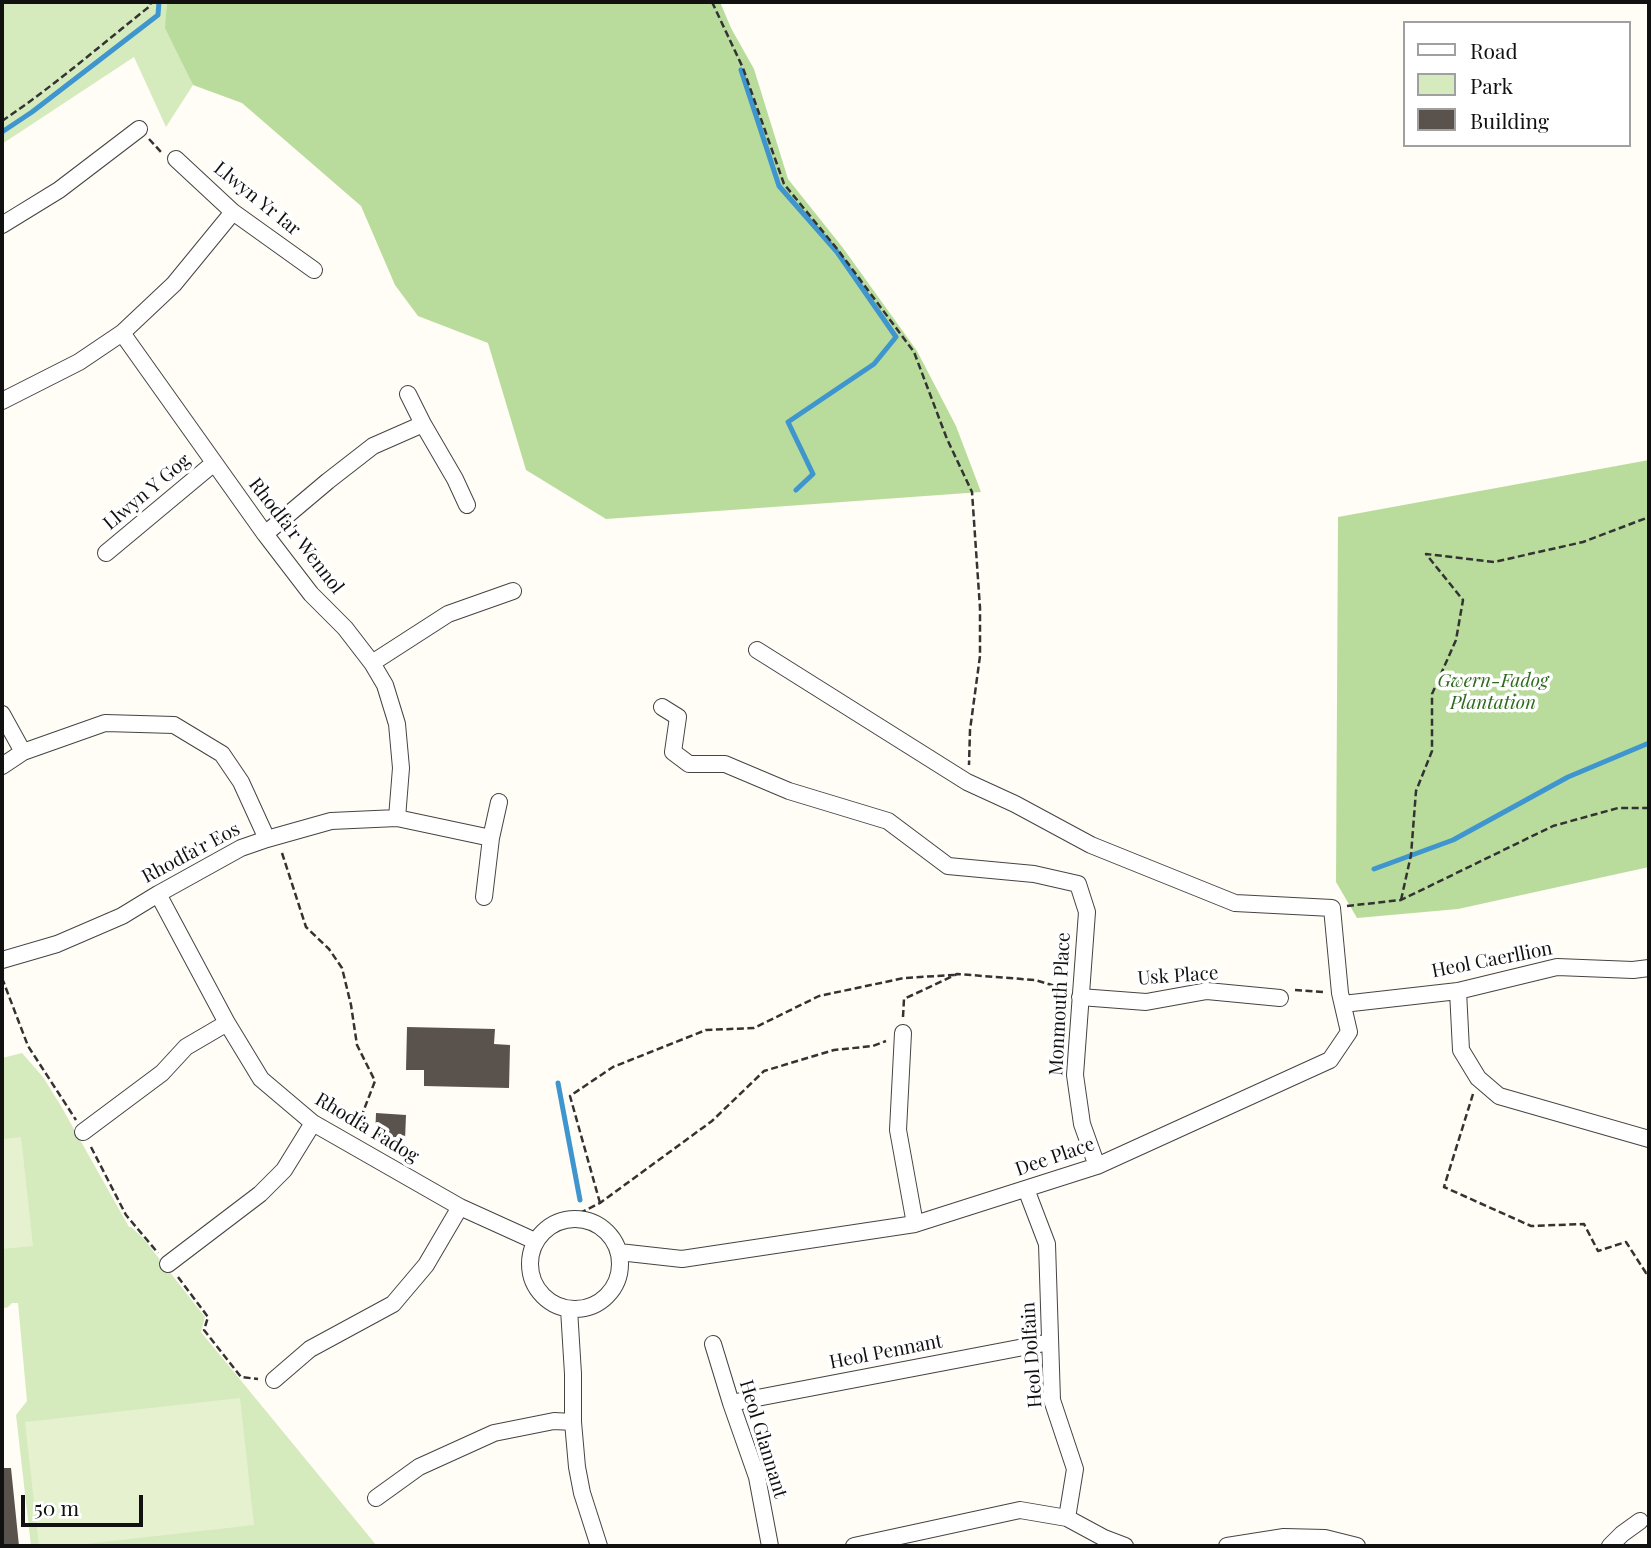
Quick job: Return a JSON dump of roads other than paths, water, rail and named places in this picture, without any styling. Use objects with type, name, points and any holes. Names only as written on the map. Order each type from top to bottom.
[{"type":"street","points":[[2,225],[59,190],[139,129]]},
{"type":"street","name":"Llwyn Yr Iar","points":[[176,159],[233,212],[314,270]]},
{"type":"street","points":[[2,401],[79,362],[122,333],[174,284],[233,212]]},
{"type":"street","name":"Rhodfa'r Wennol","points":[[122,333],[265,534],[310,594],[345,628],[385,685],[397,724],[401,768],[397,818]]},
{"type":"street","points":[[408,394],[467,505]]},
{"type":"street","points":[[265,534],[373,446],[423,424]]},
{"type":"street","name":"Llwyn Y Gog","points":[[106,553],[214,463]]},
{"type":"street","points":[[372,663],[448,614],[513,591]]},
{"type":"street","name":"Dee Place","points":[[619,1252],[682,1259],[915,1224],[1097,1166],[1330,1060],[1349,1032],[1342,999],[1332,908],[1235,903],[1091,845],[1015,804],[967,782],[757,650]]},
{"type":"street","name":"Monmouth Place","points":[[662,707],[678,717],[673,752],[689,764],[724,764],[789,791],[888,821],[948,866],[1034,874],[1078,884],[1087,912],[1075,1075],[1083,1124],[1097,1166]]},
{"type":"street","points":[[2,714],[23,751]]},
{"type":"street","points":[[2,766],[23,751],[104,723],[174,725],[222,754],[272,837]]},
{"type":"street","points":[[484,897],[491,838],[499,802]]},
{"type":"street","name":"Rhodfa'r Eos","points":[[2,960],[57,944],[122,916],[241,848],[331,821],[397,818],[491,838]]},
{"type":"street","name":"Rhodfa Fadog","points":[[158,894],[227,1023],[261,1079],[313,1124],[460,1207],[535,1241]]},
{"type":"street","name":"Heol Caerllion","points":[[1342,999],[1458,991],[1557,967],[1633,970],[1649,968]]},
{"type":"street","name":"Usk Place","points":[[1080,997],[1146,1002],[1207,991],[1280,998]]},
{"type":"street","points":[[1458,991],[1461,1050],[1478,1078],[1499,1096],[1649,1139]]},
{"type":"street","points":[[83,1132],[162,1073],[186,1047],[227,1023]]},
{"type":"street","points":[[903,1033],[898,1130],[915,1224]]},
{"type":"street","points":[[167,1264],[260,1194],[284,1170],[313,1124]]},
{"type":"street","name":"Heol Dolfain","points":[[1026,1189],[1047,1244],[1052,1400],[1075,1469],[1067,1518]]},
{"type":"street","points":[[274,1380],[310,1349],[393,1304],[426,1265],[460,1207]]},
{"type":"street","points":[[570,1218],[586,1220],[605,1230],[619,1252],[620,1268],[613,1288],[603,1300],[589,1307],[569,1309],[554,1304],[541,1295],[532,1279],[529,1264],[535,1241],[545,1229],[570,1218]]},
{"type":"street","points":[[569,1309],[576,1467],[600,1546]]},
{"type":"street","name":"Heol Pennant","points":[[731,1403],[1050,1342]]},
{"type":"street","name":"Heol Glannant","points":[[713,1344],[757,1476],[770,1546]]},
{"type":"street","points":[[376,1498],[419,1467],[494,1433],[554,1421],[573,1422]]},
{"type":"street","points":[[854,1546],[1020,1510],[1067,1518],[1125,1546]]},
{"type":"street","points":[[1610,1546],[1640,1521]]},
{"type":"street","points":[[1227,1546],[1284,1537],[1325,1538],[1357,1546]]},
{"type":"waterway","points":[[2,132],[158,15],[159,2]]},
{"type":"waterway","points":[[741,70],[779,186],[837,252],[896,337],[874,364],[788,422],[813,474],[796,490]]},
{"type":"waterway","points":[[1374,869],[1453,840],[1568,777],[1649,743]]},
{"type":"waterway","points":[[558,1083],[580,1200]]},
{"type":"park label","name":"Gwern-Fadog Plantation","points":[[1493,692]]}]
